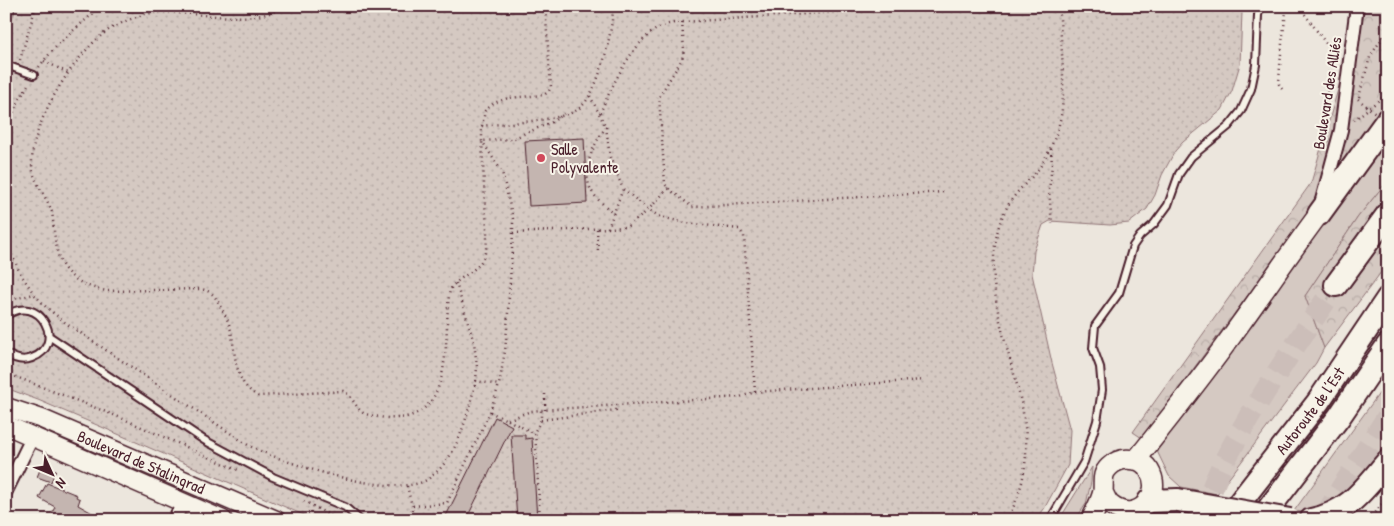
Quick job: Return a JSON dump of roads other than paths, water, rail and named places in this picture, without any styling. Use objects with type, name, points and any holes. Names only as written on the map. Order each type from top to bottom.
[{"type":"highway","points":[[1319,214],[1388,120]]},
{"type":"highway","points":[[1336,284],[1388,214]]},
{"type":"highway","name":"Autoroute de l’Est","points":[[1226,520],[1318,402],[1388,298]]},
{"type":"highway","name":"Autoroute de l’Est","points":[[1260,520],[1339,417],[1388,345]]},
{"type":"highway","points":[[1311,520],[1338,512],[1353,501],[1388,460]]},
{"type":"highway","points":[[1149,501],[1178,500],[1290,520]]},
{"type":"main road","points":[[1136,460],[1241,324],[1288,254],[1319,214]]},
{"type":"main road","name":"Boulevard de Stalingrad","points":[[6,407],[42,419],[276,520]]},
{"type":"main road","name":"Boulevard de Stalingrad","points":[[6,425],[223,520]]},
{"type":"main road","points":[[1091,520],[1102,492],[1102,478],[1110,466],[1122,459],[1136,460],[1147,466],[1153,477],[1154,490],[1149,501],[1137,510],[1118,515],[1102,492]]},
{"type":"street","name":"Boulevard des Alliés","points":[[1319,214],[1341,130],[1357,6]]},
{"type":"street","points":[[6,491],[33,436]]},
{"type":"street","points":[[174,520],[183,503]]},
{"type":"lane","points":[[6,22],[11,6]]},
{"type":"lane","points":[[1050,520],[1084,462],[1097,421],[1102,378],[1093,348],[1095,326],[1119,293],[1133,246],[1140,236],[1154,224],[1168,204],[1179,174],[1191,157],[1229,126],[1241,111],[1250,89],[1256,65],[1258,15],[1261,6]]},
{"type":"lane","points":[[6,65],[34,75]]},
{"type":"lane","points":[[6,353],[20,360],[28,360],[42,351],[47,344],[49,336],[44,320],[31,310],[23,309],[7,315]]},
{"type":"lane","points":[[49,336],[204,440],[274,477],[345,507],[360,520]]},
{"type":"tunnel","points":[[1201,520],[1226,457],[1255,407],[1336,285]]},
{"type":"tunnel","points":[[1323,520],[1388,416]]},
{"type":"place","name":"Salle Polyvalente","points":[[541,158]]}]
